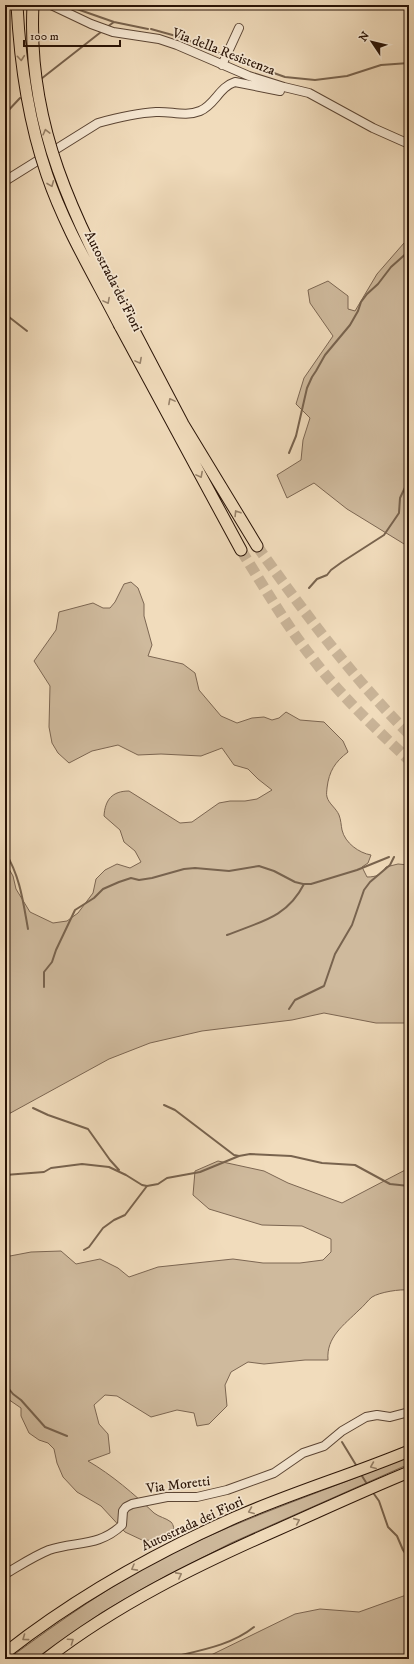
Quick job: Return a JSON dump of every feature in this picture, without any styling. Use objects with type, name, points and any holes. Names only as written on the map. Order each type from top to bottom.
[{"type":"highway","name":"Autostrada dei Fiori","points":[[17,5],[22,76],[28,106],[37,144],[62,212],[187,431],[257,546]]},
{"type":"highway","name":"Autostrada dei Fiori","points":[[32,5],[33,40],[39,99],[54,162],[65,191],[125,324],[241,550]]},
{"type":"highway","name":"Autostrada dei Fiori","points":[[5,1653],[44,1624],[90,1594],[166,1550],[235,1518],[409,1451]]},
{"type":"highway","points":[[46,1659],[97,1623],[138,1598],[193,1568],[409,1472]]},
{"type":"street","name":"Via della Resistenza","points":[[51,5],[91,24],[113,32],[159,39],[224,62],[249,76],[284,87],[300,90],[322,99],[373,128],[408,142]]},
{"type":"street","points":[[224,62],[239,28]]},
{"type":"street","points":[[5,181],[98,123],[157,112],[188,114],[200,111],[214,100],[228,84],[235,82],[302,96],[316,102],[320,102],[322,99]]},
{"type":"street","name":"Via Moretti","points":[[5,1574],[48,1551],[89,1543],[101,1539],[122,1525],[123,1511],[126,1507],[132,1504],[167,1496],[197,1497],[227,1490],[274,1473],[303,1453],[324,1446],[342,1431],[366,1417],[377,1415],[390,1417],[409,1412]]},
{"type":"shaded area","points":[[404,243],[409,245],[409,547],[347,509],[314,483],[287,498],[277,475],[301,460],[303,440],[310,418],[296,404],[304,378],[333,336],[310,303],[308,290],[328,281],[348,296],[348,309],[355,311],[377,274]]},
{"type":"shaded area","points":[[131,582],[138,588],[144,604],[144,616],[152,645],[148,656],[183,664],[195,673],[199,690],[221,716],[237,723],[252,718],[264,717],[272,720],[279,718],[286,712],[300,720],[324,722],[343,741],[348,752],[333,767],[329,777],[327,796],[339,815],[342,830],[346,839],[357,850],[371,855],[368,863],[362,867],[367,877],[378,875],[386,867],[398,864],[409,865],[409,1023],[376,1023],[324,1013],[292,1020],[202,1031],[150,1043],[109,1059],[5,1116],[5,862],[13,876],[16,889],[30,912],[53,923],[67,921],[78,913],[93,893],[96,879],[105,870],[117,864],[130,868],[141,862],[135,851],[124,842],[120,830],[104,816],[106,805],[110,798],[114,795],[123,791],[129,791],[180,823],[192,822],[219,803],[257,799],[272,790],[248,769],[234,765],[222,748],[201,756],[161,754],[138,755],[118,745],[92,751],[69,763],[58,753],[52,743],[49,727],[50,686],[34,661],[56,630],[59,612],[93,603],[103,608],[110,608],[115,602],[124,584]]},
{"type":"shaded area","points":[[218,1161],[264,1171],[288,1183],[342,1203],[409,1168],[409,1290],[385,1292],[370,1298],[363,1307],[337,1332],[330,1345],[328,1360],[305,1360],[264,1364],[248,1362],[231,1372],[225,1385],[227,1406],[209,1424],[197,1426],[194,1413],[177,1410],[151,1417],[117,1396],[105,1395],[94,1405],[99,1424],[108,1434],[110,1453],[88,1461],[97,1466],[131,1492],[158,1516],[172,1523],[174,1534],[161,1541],[142,1540],[125,1532],[101,1506],[77,1492],[63,1477],[57,1463],[54,1449],[48,1443],[39,1440],[29,1433],[21,1416],[21,1408],[5,1397],[5,1253],[10,1256],[31,1252],[61,1251],[76,1264],[100,1259],[118,1268],[129,1277],[158,1267],[233,1259],[263,1263],[300,1263],[323,1260],[331,1252],[331,1239],[302,1226],[262,1225],[209,1209],[193,1195],[195,1171]]},
{"type":"shaded area","points":[[409,1456],[409,1464],[231,1543],[149,1585],[101,1613],[37,1659],[8,1659],[67,1617],[149,1565],[230,1527]]},
{"type":"shaded area","points":[[409,1594],[409,1659],[195,1659],[209,1656],[295,1614],[320,1609],[359,1612]]},
{"type":"waterway","points":[[69,5],[114,22],[148,29]]},
{"type":"waterway","points":[[107,27],[114,22]]},
{"type":"waterway","points":[[151,29],[176,36],[223,55]]},
{"type":"waterway","points":[[41,79],[101,32]]},
{"type":"waterway","points":[[229,54],[264,66],[271,72],[285,77],[315,80],[347,76],[381,65],[409,63]]},
{"type":"waterway","points":[[5,114],[20,98]]},
{"type":"waterway","points":[[289,453],[296,436],[307,388],[325,355],[350,325],[361,302],[367,294],[378,284],[391,267],[409,251]]},
{"type":"waterway","points":[[5,297],[9,317],[27,331]]},
{"type":"waterway","points":[[309,588],[317,579],[327,575],[342,562],[384,535],[399,513],[400,498],[409,479]]},
{"type":"waterway","points":[[5,852],[18,880],[28,929]]},
{"type":"waterway","points":[[44,987],[44,972],[52,962],[75,910],[94,898],[103,889],[119,882],[131,878],[139,880],[152,878],[184,869],[195,868],[229,871],[259,866],[274,871],[295,882],[311,884],[357,870],[389,857]]},
{"type":"waterway","points":[[289,1009],[295,1000],[324,986],[335,954],[352,925],[364,890],[370,882],[390,865],[394,857]]},
{"type":"waterway","points":[[227,935],[261,922],[281,912],[297,895],[304,884]]},
{"type":"waterway","points":[[164,1105],[175,1110],[234,1155],[239,1156]]},
{"type":"waterway","points":[[33,1108],[88,1129],[119,1170]]},
{"type":"waterway","points":[[5,1175],[44,1172],[51,1168],[82,1164],[109,1167],[142,1185],[147,1186],[158,1184],[167,1178],[200,1172],[239,1156],[250,1154],[291,1156],[322,1163],[355,1165],[390,1184],[409,1186]]},
{"type":"waterway","points":[[84,1250],[89,1247],[103,1228],[114,1220],[125,1215],[147,1186]]},
{"type":"waterway","points":[[5,1384],[45,1427],[67,1436]]},
{"type":"waterway","points":[[342,1442],[356,1465]]},
{"type":"waterway","points":[[362,1476],[367,1484]]},
{"type":"waterway","points":[[374,1494],[379,1501],[388,1527],[397,1536],[403,1550],[409,1557]]},
{"type":"waterway","points":[[165,1659],[223,1644],[244,1634],[254,1627]]},
{"type":"waterway","points":[[14,1653],[19,1659]]},
{"type":"tunnel","points":[[257,546],[348,667],[409,734]]},
{"type":"tunnel","points":[[241,550],[284,619],[324,673],[359,711],[409,760]]}]
